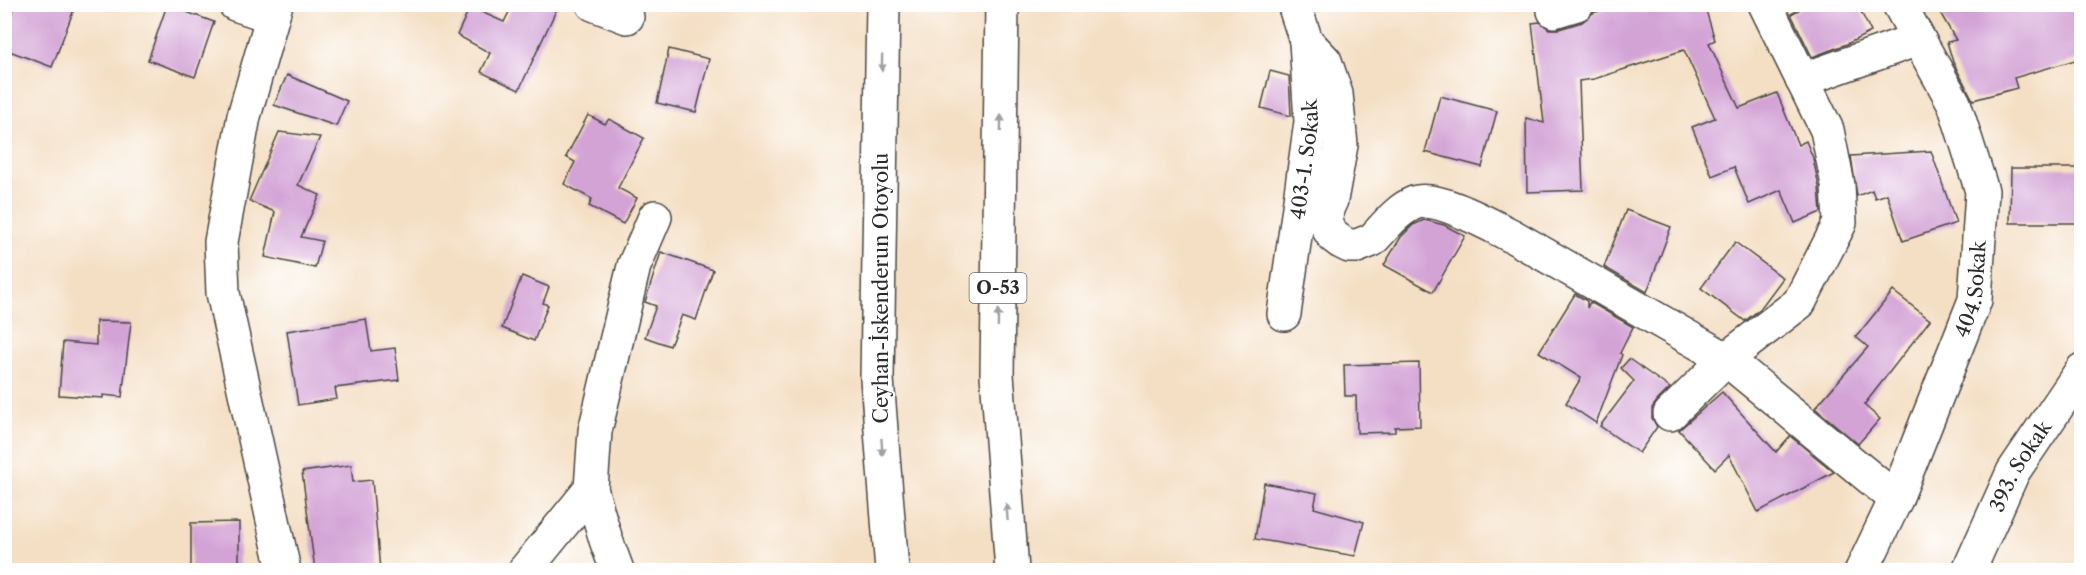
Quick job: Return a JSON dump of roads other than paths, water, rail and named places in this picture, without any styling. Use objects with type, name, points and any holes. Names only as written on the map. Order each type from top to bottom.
[{"type":"main road","points":[[235,4],[274,10],[244,116],[221,242],[223,294],[284,570]]},
{"type":"main road","points":[[593,4],[627,17]]},
{"type":"main road","name":"Ceyhan-İskenderun Otoyolu","points":[[883,4],[877,379],[892,570]]},
{"type":"main road","name":"O-53","points":[[1002,4],[997,375],[1012,570]]},
{"type":"main road","name":"403-1. Sokak","points":[[1284,314],[1311,122],[1306,40],[1294,4]]},
{"type":"main road","points":[[1670,414],[1726,359],[1800,303],[1840,223],[1838,185],[1827,130],[1765,4]]},
{"type":"main road","name":"404.Sokak","points":[[1862,570],[1896,499],[1975,300],[1982,191],[1954,103],[1899,4]]},
{"type":"main road","points":[[1802,80],[1918,39]]},
{"type":"main road","points":[[1306,40],[1325,61],[1336,94],[1341,145],[1326,219],[1333,236],[1341,242],[1358,246],[1365,244],[1405,208],[1416,202],[1434,201],[1514,237],[1726,359],[1896,499]]},
{"type":"main road","points":[[617,570],[591,489],[598,420],[634,266],[655,217]]},
{"type":"main road","name":"393. Sokak","points":[[1970,570],[2013,472],[2082,370]]},
{"type":"main road","points":[[525,570],[591,489]]}]
